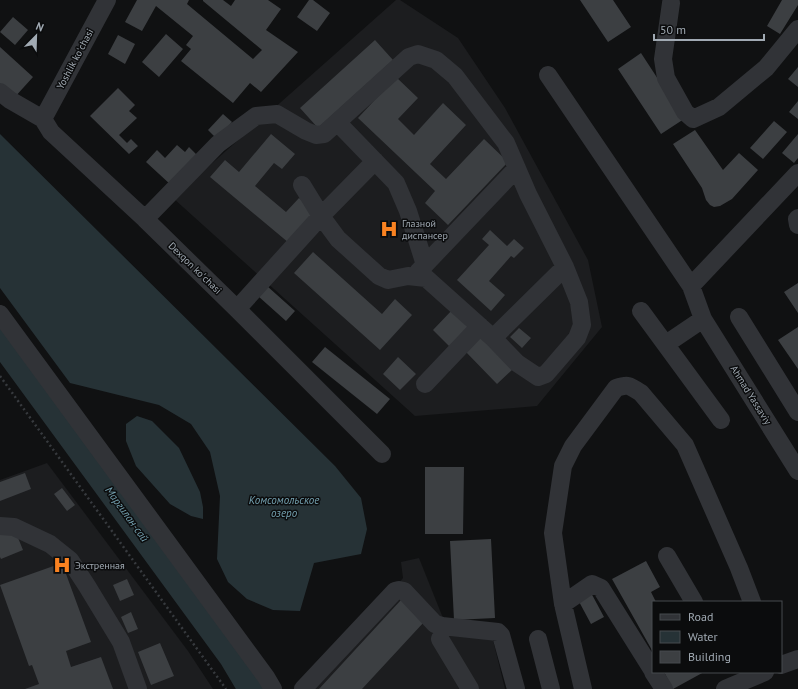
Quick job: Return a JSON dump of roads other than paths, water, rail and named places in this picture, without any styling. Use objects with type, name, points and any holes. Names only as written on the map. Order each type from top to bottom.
[{"type":"street","name":"Yoshlik koʻchasi","points":[[43,119],[107,0]]},
{"type":"street","points":[[671,3],[663,59],[666,78],[685,112],[693,119],[719,107],[766,68],[798,29]]},
{"type":"street","points":[[145,219],[218,144],[256,116],[277,114],[306,131],[316,135],[324,134],[337,122],[409,57],[418,54],[436,60],[455,76],[506,143],[528,194],[565,267],[579,302],[582,325],[577,338],[546,374],[538,376],[517,363],[486,332],[419,271],[408,211],[396,183],[337,122]]},
{"type":"street","name":"Ahmad Yassaviy","points":[[548,75],[691,286],[703,319],[798,471]]},
{"type":"street","name":"Dexqon koʻchasi","points":[[0,92],[10,100],[43,119],[51,132],[145,219],[382,454]]},
{"type":"street","points":[[236,309],[321,216],[375,161]]},
{"type":"street","points":[[302,185],[321,216],[338,239],[379,276],[388,280],[408,276],[419,271],[517,168]]},
{"type":"street","points":[[691,286],[798,173]]},
{"type":"street","points":[[425,384],[565,267]]},
{"type":"street","points":[[641,311],[721,420]]},
{"type":"street","points":[[0,314],[266,677],[273,689]]},
{"type":"street","points":[[739,317],[798,412]]},
{"type":"street","points":[[666,344],[703,319]]},
{"type":"street","points":[[583,689],[563,604],[553,533],[563,466],[573,446],[616,388],[625,386],[632,387],[640,393],[685,445],[739,568],[752,601]]},
{"type":"street","points":[[0,526],[14,526],[50,544],[70,560],[121,642],[138,689]]},
{"type":"street","points":[[667,556],[693,601]]},
{"type":"street","points":[[563,604],[592,584],[601,588],[652,670]]},
{"type":"street","points":[[303,689],[390,597],[399,590],[404,591],[435,624],[498,632],[501,634],[516,689]]},
{"type":"street","points":[[440,639],[470,689]]},
{"type":"street","points":[[538,639],[551,689]]},
{"type":"street","points":[[782,665],[798,659]]},
{"type":"street","points":[[654,673],[664,689]]},
{"type":"street","points":[[725,689],[739,677],[760,673]]},
{"type":"water","name":"Комсомольское озеро","points":[[0,134],[335,466],[361,498],[367,529],[361,554],[314,563],[300,611],[273,610],[247,599],[228,582],[217,559],[220,496],[210,452],[191,424],[159,405],[70,383],[0,288]]},
{"type":"water","points":[[137,416],[152,421],[179,448],[200,492],[203,507],[203,519],[191,516],[170,504],[136,466],[126,441],[126,424]]},
{"type":"waterway","name":"Маргилан-сай","points":[[0,340],[232,657],[251,689]]},
{"type":"place","name":"Глазной диспансер","points":[[389,229]]},
{"type":"place","name":"Экстренная","points":[[62,565]]}]
